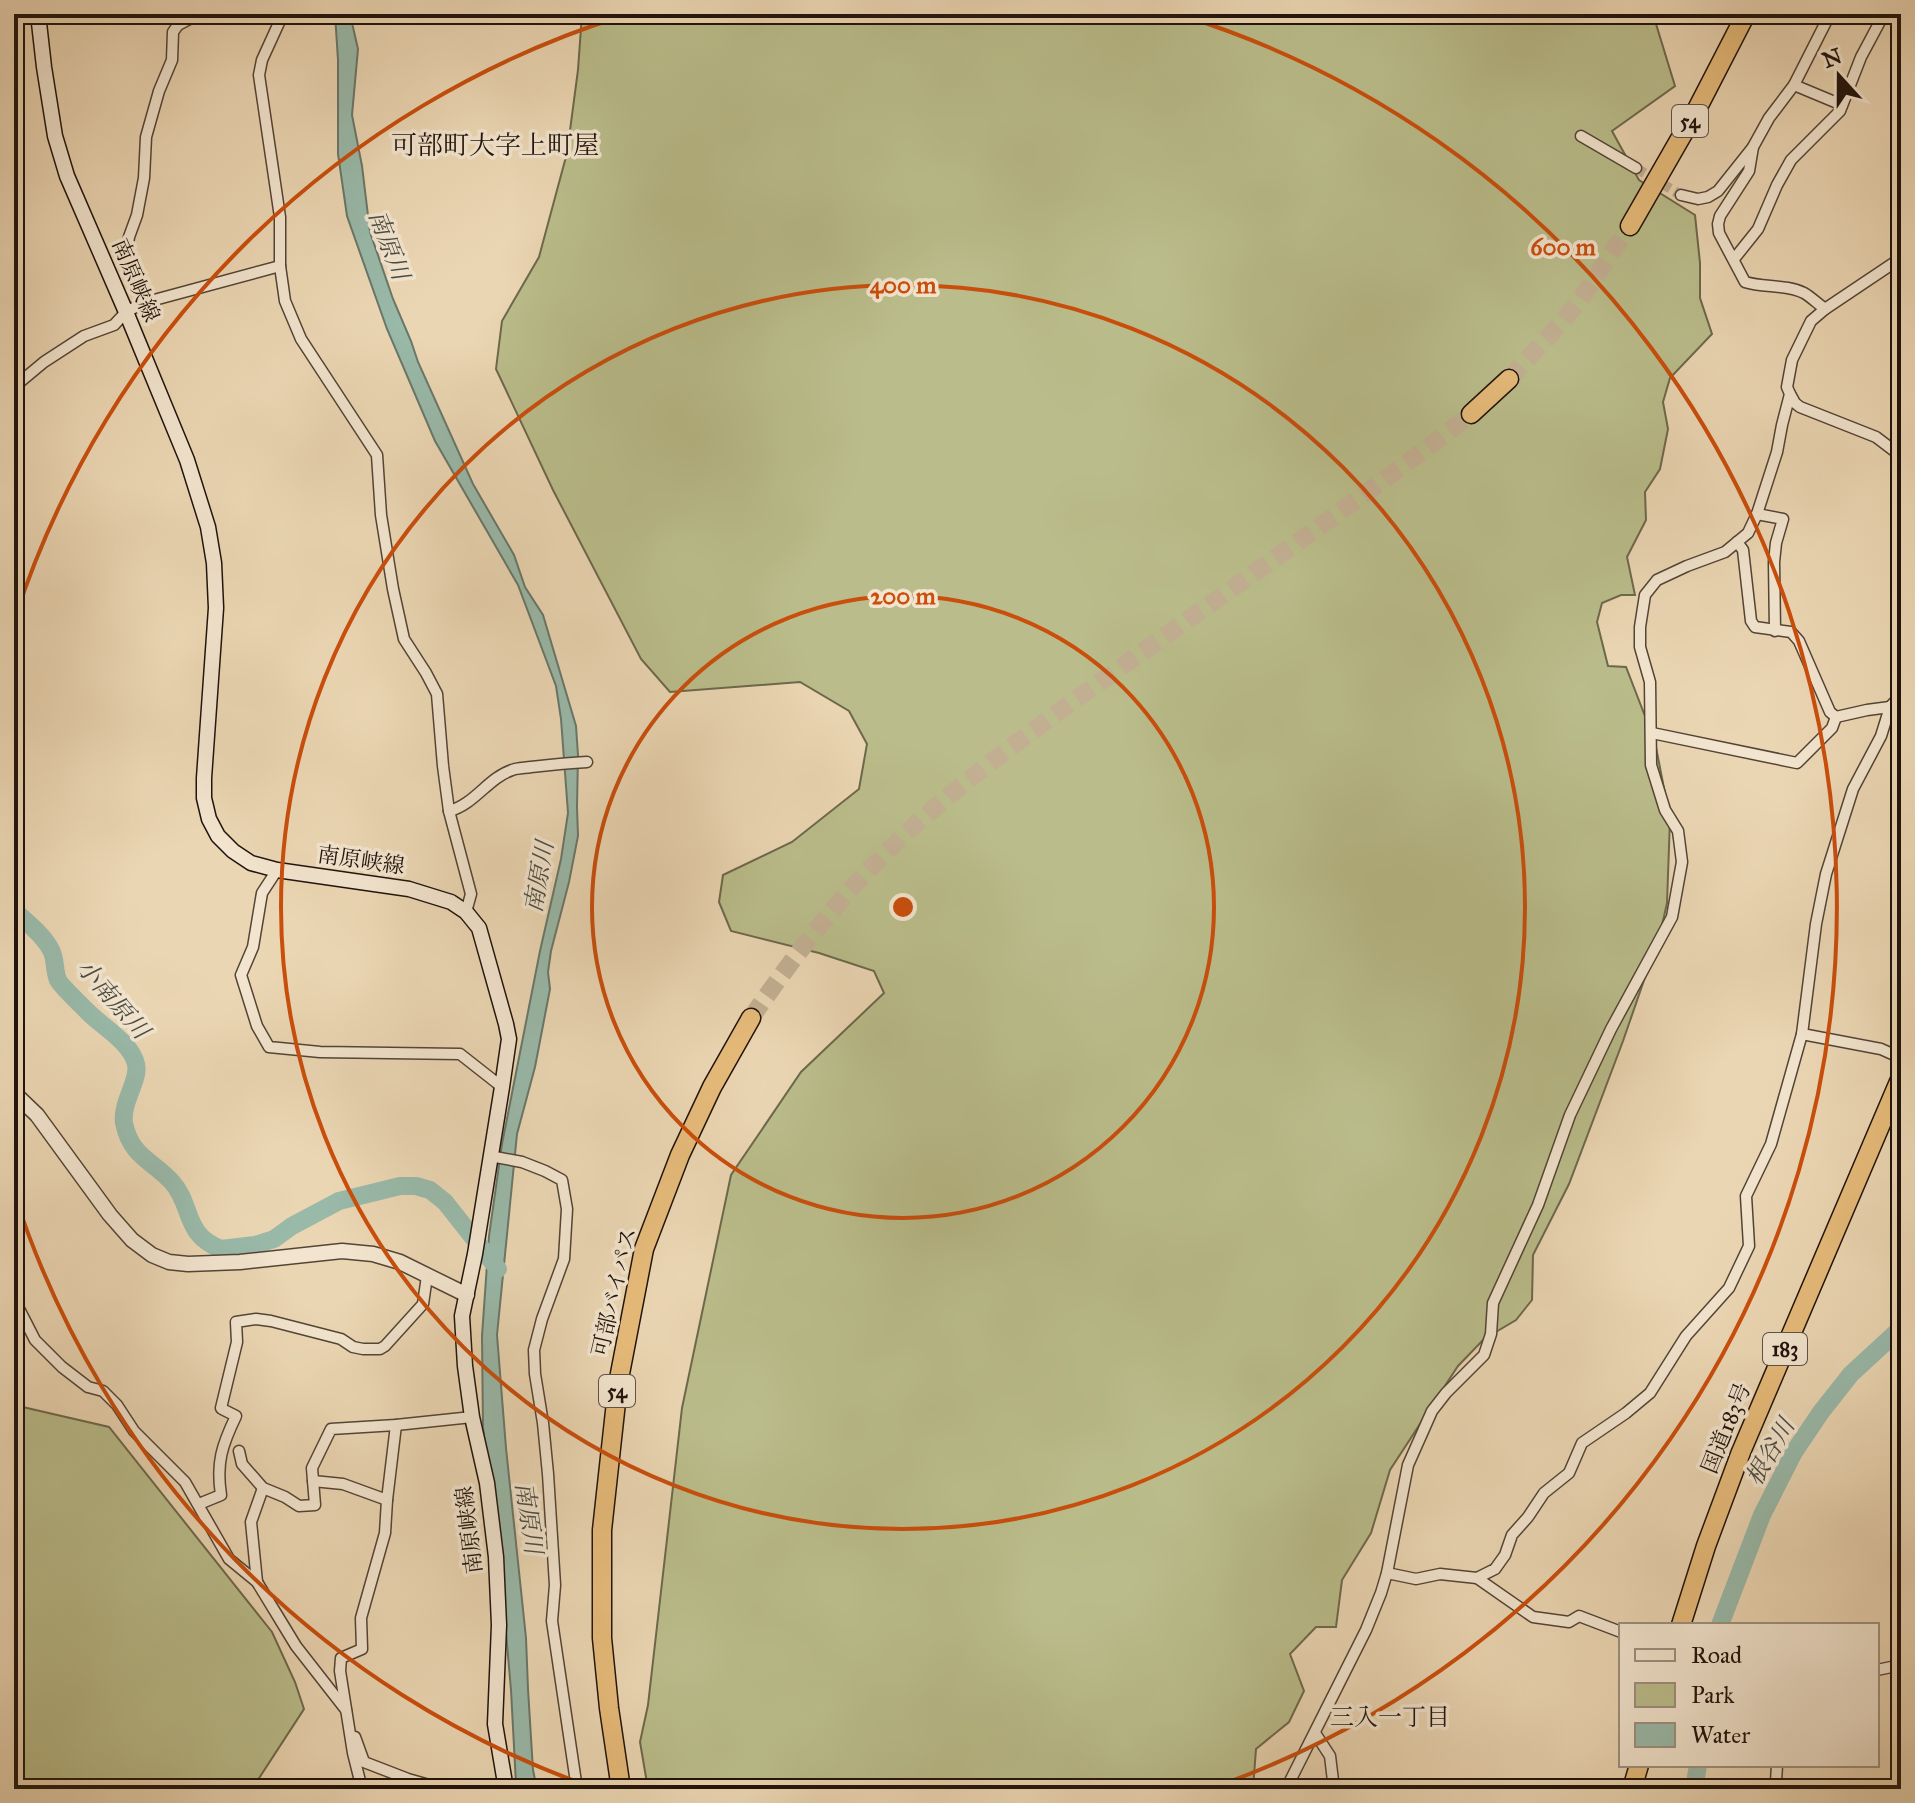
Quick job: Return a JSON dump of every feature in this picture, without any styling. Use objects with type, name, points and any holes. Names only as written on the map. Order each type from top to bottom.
[{"type":"highway","name":"54","points":[[1630,226],[1696,111],[1746,14]]},
{"type":"highway","points":[[1471,414],[1509,379]]},
{"type":"highway","name":"可部バイパス","points":[[621,1789],[602,1638],[602,1530],[618,1384],[644,1249],[680,1155],[712,1087],[751,1018]]},
{"type":"highway","name":"国道183号","points":[[1682,1623],[1741,1452],[1901,1077]]},
{"type":"highway","points":[[1632,1789],[1638,1767]]},
{"type":"main road","name":"南原峡線","points":[[38,14],[55,136],[67,176],[191,472],[208,527],[214,563],[216,608],[204,778],[204,798],[209,819],[218,836],[251,863],[277,870],[409,889],[451,902],[466,912],[479,928],[506,1024],[509,1039],[493,1157],[462,1316],[472,1417],[487,1483],[496,1557],[499,1625],[495,1724],[506,1789]]},
{"type":"main road","points":[[14,1093],[37,1115],[110,1215],[132,1240],[152,1255],[169,1262],[188,1264],[342,1251],[373,1254],[400,1262],[467,1295]]},
{"type":"street","points":[[143,303],[127,251],[144,178],[146,137],[172,60],[173,32],[195,14]]},
{"type":"street","points":[[283,14],[262,60],[259,75],[280,217],[280,266],[285,301],[301,339],[377,455],[381,515],[404,639],[437,694],[449,811],[471,894],[466,912]]},
{"type":"street","points":[[1681,195],[1698,199],[1718,191],[1753,147],[1769,118],[1794,85],[1830,14]]},
{"type":"street","points":[[1734,259],[1758,229],[1791,160],[1840,111],[1861,57],[1884,14]]},
{"type":"street","points":[[1794,85],[1842,105]]},
{"type":"street","points":[[1581,136],[1636,168]]},
{"type":"street","points":[[1753,147],[1749,171],[1720,216],[1719,233],[1745,282],[1803,292],[1825,309]]},
{"type":"street","points":[[1901,258],[1811,321],[1792,360],[1787,387],[1800,407],[1876,437],[1901,456]]},
{"type":"street","points":[[14,387],[44,362],[84,336],[114,325],[126,312],[143,303],[280,266]]},
{"type":"street","points":[[1286,1789],[1366,1630],[1387,1573],[1408,1465],[1432,1411],[1484,1355],[1491,1334],[1493,1303],[1538,1205],[1570,1115],[1611,1029],[1672,917],[1682,862],[1678,831],[1665,810],[1651,765],[1650,682],[1640,647],[1645,595],[1657,580],[1725,552],[1748,533],[1777,452],[1790,394]]},
{"type":"street","points":[[1757,514],[1783,519],[1774,562],[1775,631]]},
{"type":"street","points":[[1737,542],[1743,550],[1751,621],[1755,627],[1791,632],[1799,641],[1830,712],[1836,717]]},
{"type":"street","points":[[1477,1578],[1495,1569],[1505,1555],[1512,1535],[1544,1493],[1569,1473],[1582,1443],[1650,1393],[1686,1336],[1729,1288],[1749,1246],[1746,1196],[1771,1144],[1802,1034],[1816,924],[1826,874],[1853,789],[1881,736],[1890,707],[1901,695]]},
{"type":"street","points":[[1836,717],[1890,707]]},
{"type":"street","points":[[1652,733],[1797,763],[1832,728],[1836,717]]},
{"type":"street","points":[[449,811],[511,770],[587,762]]},
{"type":"street","points":[[277,870],[262,893],[253,947],[241,975],[257,1026],[269,1047],[320,1052],[460,1054],[502,1087]]},
{"type":"street","points":[[1802,1034],[1881,1049],[1901,1058]]},
{"type":"street","points":[[493,1157],[522,1162],[562,1180],[567,1209],[564,1259],[534,1350],[549,1487],[555,1585],[553,1631],[577,1789]]},
{"type":"street","points":[[199,1504],[221,1495],[217,1472],[225,1437],[236,1416],[222,1408],[237,1342],[236,1322],[256,1319],[271,1321],[341,1339],[353,1347],[380,1349],[423,1304],[427,1276]]},
{"type":"street","points":[[14,1299],[35,1340],[88,1387],[103,1391],[117,1405],[134,1431],[179,1475],[229,1559],[257,1582],[296,1646],[346,1710]]},
{"type":"street","points":[[239,1451],[242,1464],[263,1488],[299,1506],[315,1505],[312,1468],[331,1429],[472,1417]]},
{"type":"street","points":[[362,1789],[349,1730],[340,1671],[341,1658],[362,1649],[361,1618],[385,1533],[396,1425]]},
{"type":"street","points":[[313,1481],[343,1484],[387,1500]]},
{"type":"street","points":[[257,1582],[251,1522],[263,1488]]},
{"type":"street","points":[[1387,1573],[1416,1579],[1440,1574],[1477,1578],[1533,1617],[1569,1622],[1579,1616],[1619,1631]]},
{"type":"street","points":[[1879,1670],[1901,1665]]},
{"type":"street","points":[[349,1730],[354,1733],[364,1762],[443,1789]]},
{"type":"street","points":[[1315,1733],[1330,1756],[1334,1789]]},
{"type":"street","points":[[1773,1789],[1777,1767]]},
{"type":"green space","points":[[582,14],[1641,14],[1656,24],[1675,86],[1612,131],[1639,180],[1695,215],[1700,298],[1712,334],[1670,378],[1663,402],[1668,429],[1660,469],[1645,492],[1646,520],[1627,557],[1635,595],[1621,595],[1602,603],[1597,622],[1608,666],[1626,667],[1655,742],[1670,819],[1667,903],[1660,934],[1569,1184],[1533,1255],[1532,1300],[1516,1320],[1484,1339],[1458,1366],[1390,1470],[1371,1533],[1342,1580],[1336,1627],[1316,1627],[1290,1654],[1304,1691],[1289,1722],[1256,1749],[1253,1789],[648,1789],[640,1742],[648,1705],[682,1408],[731,1175],[801,1072],[884,993],[874,971],[819,953],[731,931],[719,902],[723,875],[792,842],[859,789],[867,744],[849,711],[800,682],[670,692],[641,659],[553,490],[496,369],[502,321],[539,257],[567,153]]},
{"type":"green space","points":[[14,1405],[109,1427],[272,1632],[304,1709],[252,1789],[14,1789]]},
{"type":"water","points":[[335,14],[350,14],[358,49],[352,115],[370,232],[418,362],[473,484],[514,555],[525,587],[543,615],[576,726],[578,836],[551,951],[548,972],[550,989],[535,1067],[517,1134],[497,1335],[537,1789],[518,1789],[516,1784],[498,1541],[483,1428],[482,1336],[489,1236],[502,1144],[568,813],[561,719],[556,686],[518,585],[435,441],[387,329],[347,216],[338,154]]},
{"type":"waterway","name":"小南原川","points":[[14,910],[48,944],[60,983],[133,1056],[137,1070],[125,1107],[127,1134],[137,1151],[179,1191],[194,1228],[209,1243],[221,1249],[255,1245],[274,1239],[339,1201],[400,1186],[416,1186],[430,1190],[445,1202],[498,1269]]},
{"type":"waterway","name":"根谷川","points":[[1721,1623],[1762,1515],[1794,1452],[1851,1374],[1901,1328]]},
{"type":"waterway","name":"根谷川","points":[[1694,1789],[1698,1767]]},
{"type":"tunnel","points":[[1636,168],[1681,195]]},
{"type":"tunnel","points":[[1509,379],[1580,300],[1630,226]]},
{"type":"tunnel","points":[[751,1018],[803,946],[860,879],[956,790],[1040,725],[1471,414]]},
{"type":"district","name":"可部町大字上町屋","points":[[495,145]]},
{"type":"district","name":"三入一丁目","points":[[1390,1717]]},
{"type":"water label","name":"南原川","points":[[389,245]]},
{"type":"water label","name":"南原川","points":[[539,877]]},
{"type":"water label","name":"南原川","points":[[529,1518]]}]
